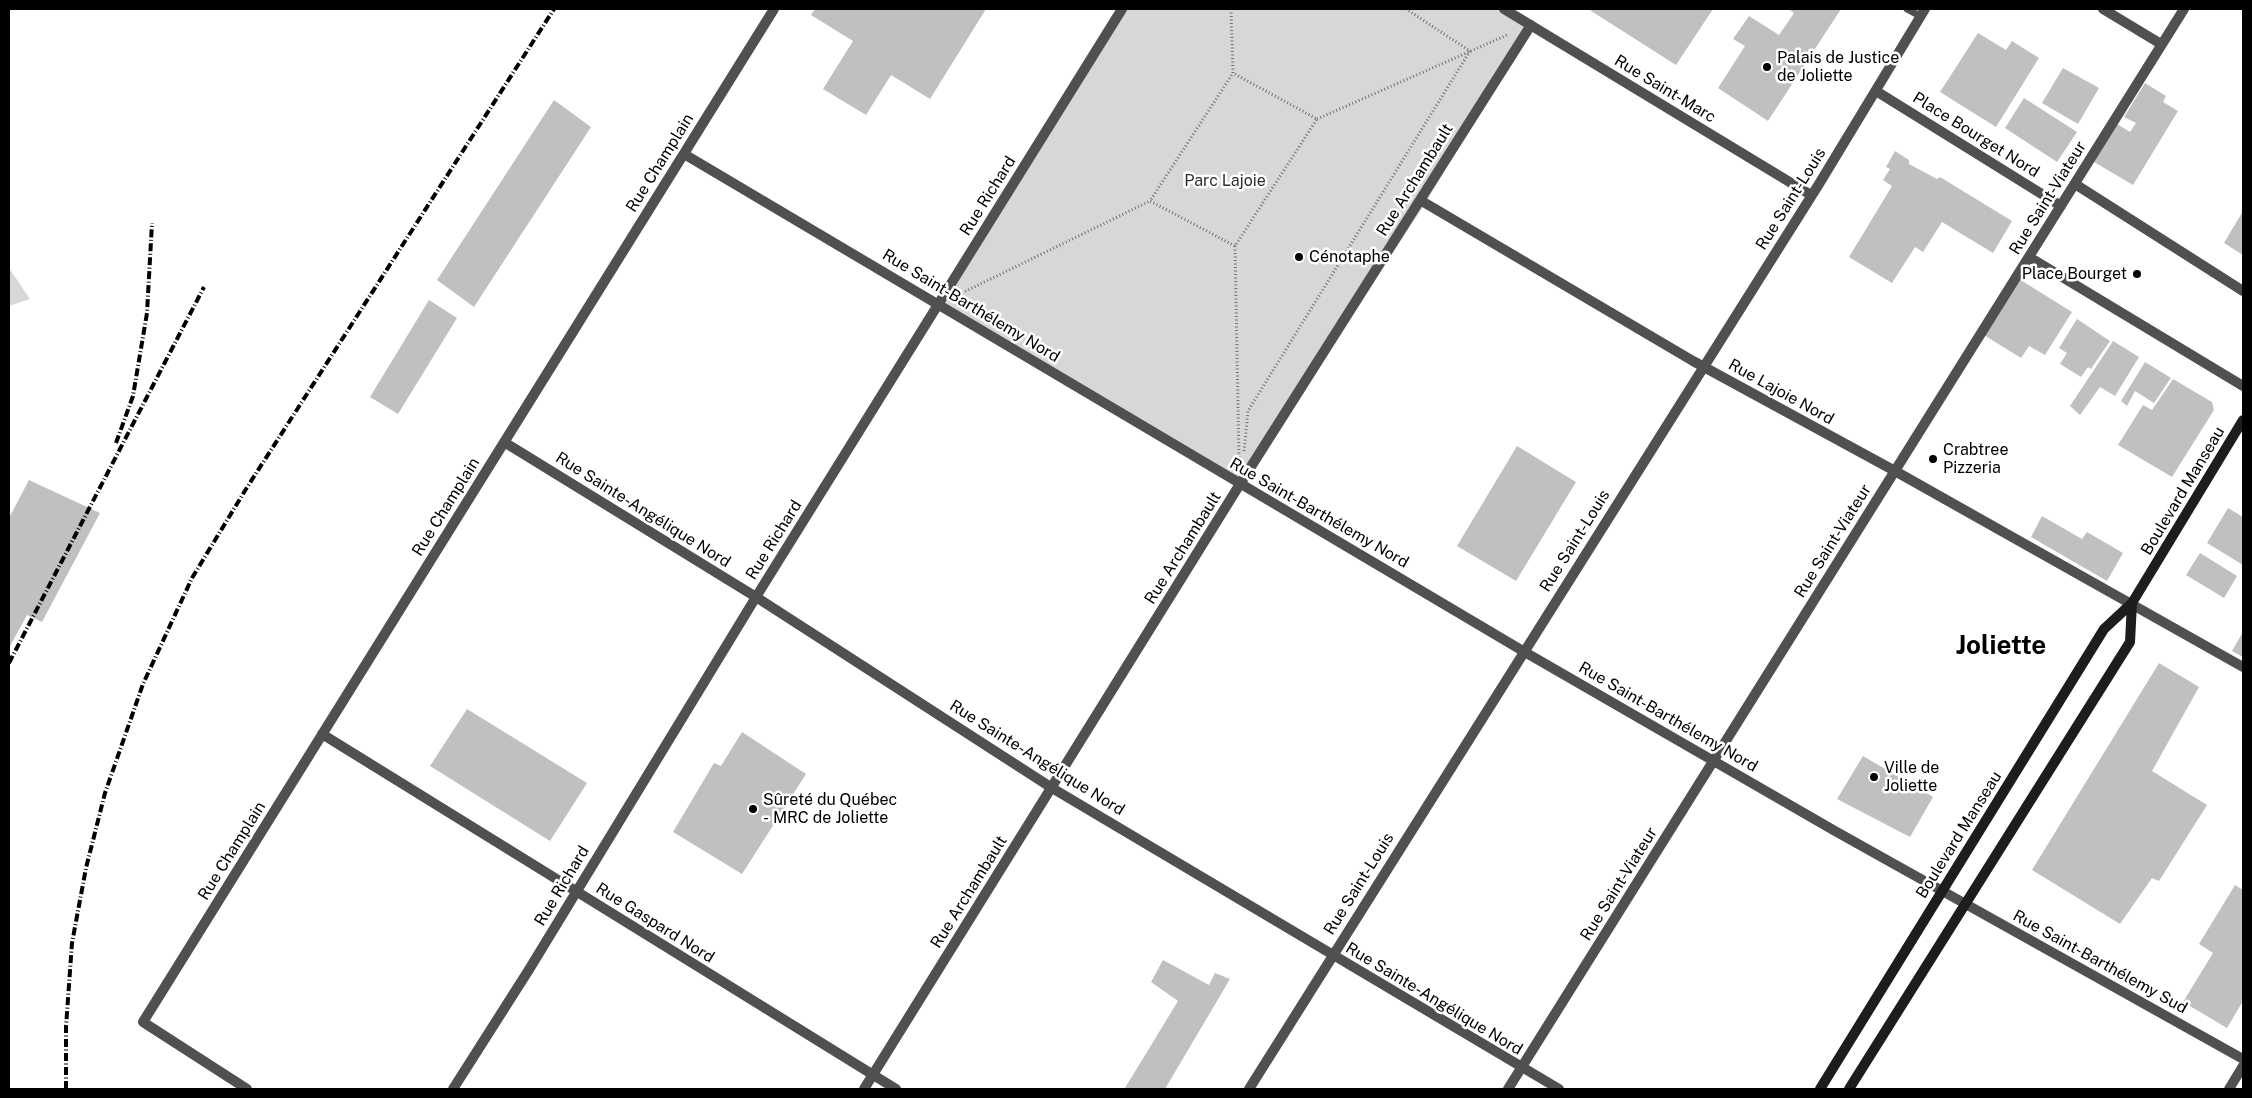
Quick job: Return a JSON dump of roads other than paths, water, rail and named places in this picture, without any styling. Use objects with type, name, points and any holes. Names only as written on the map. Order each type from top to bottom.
[{"type":"main road","name":"Boulevard Manseau","points":[[1820,1089],[2104,630],[2132,603],[2243,420]]},
{"type":"main road","name":"Boulevard Manseau","points":[[1850,1089],[2130,642],[2132,603]]},
{"type":"street","name":"Rue Champlain","points":[[247,1089],[143,1022],[774,9]]},
{"type":"street","name":"Rue Richard","points":[[453,1089],[756,597],[1122,9]]},
{"type":"street","name":"Rue Saint-Marc","points":[[1504,9],[1811,195]]},
{"type":"street","points":[[2103,9],[2161,44]]},
{"type":"street","name":"Rue Saint-Viateur","points":[[1508,1089],[2184,9]]},
{"type":"street","name":"Rue Saint-Louis","points":[[1249,1089],[1811,195],[1922,12]]},
{"type":"street","name":"Rue Archambault","points":[[864,1089],[1240,484],[1531,25]]},
{"type":"street","name":"Place Bourget Nord","points":[[1876,90],[2061,206]]},
{"type":"street","name":"Rue Saint-Barthélemy Nord","points":[[684,154],[1523,651],[1943,891]]},
{"type":"street","points":[[2075,184],[2243,291]]},
{"type":"street","name":"Rue Lajoie Nord","points":[[1420,200],[1703,366],[2243,666]]},
{"type":"street","points":[[2029,257],[2243,386]]},
{"type":"street","name":"Rue Sainte-Angélique Nord","points":[[504,442],[756,597],[1052,788],[1559,1089]]},
{"type":"street","name":"Rue Gaspard Nord","points":[[322,734],[896,1089]]},
{"type":"street","name":"Rue Saint-Barthélemy Sud","points":[[1943,891],[2243,1059]]},
{"type":"street","points":[[2229,1089],[2243,1066]]},
{"type":"lane","points":[[1908,9],[1922,12]]},
{"type":"railway","points":[[66,1089],[66,1027],[72,943],[86,868],[105,793],[143,684],[192,578],[246,489],[554,9]]},
{"type":"railway","points":[[116,443],[133,396],[147,313],[152,223]]},
{"type":"railway","points":[[9,663],[204,287]]},
{"type":"place","name":"Palais de Justice de Joliette","points":[[1767,67]]},
{"type":"place","name":"Cénotaphe","points":[[1299,257]]},
{"type":"place","name":"Place Bourget","points":[[2137,274]]},
{"type":"place","name":"Crabtree Pizzeria","points":[[1933,459]]},
{"type":"place","name":"Ville de Joliette","points":[[1874,777]]},
{"type":"place","name":"Sûreté du Québec - MRC de Joliette","points":[[753,809]]},
{"type":"district","name":"Joliette","points":[[2001,646]]},
{"type":"park label","name":"Parc Lajoie","points":[[1225,181]]}]
